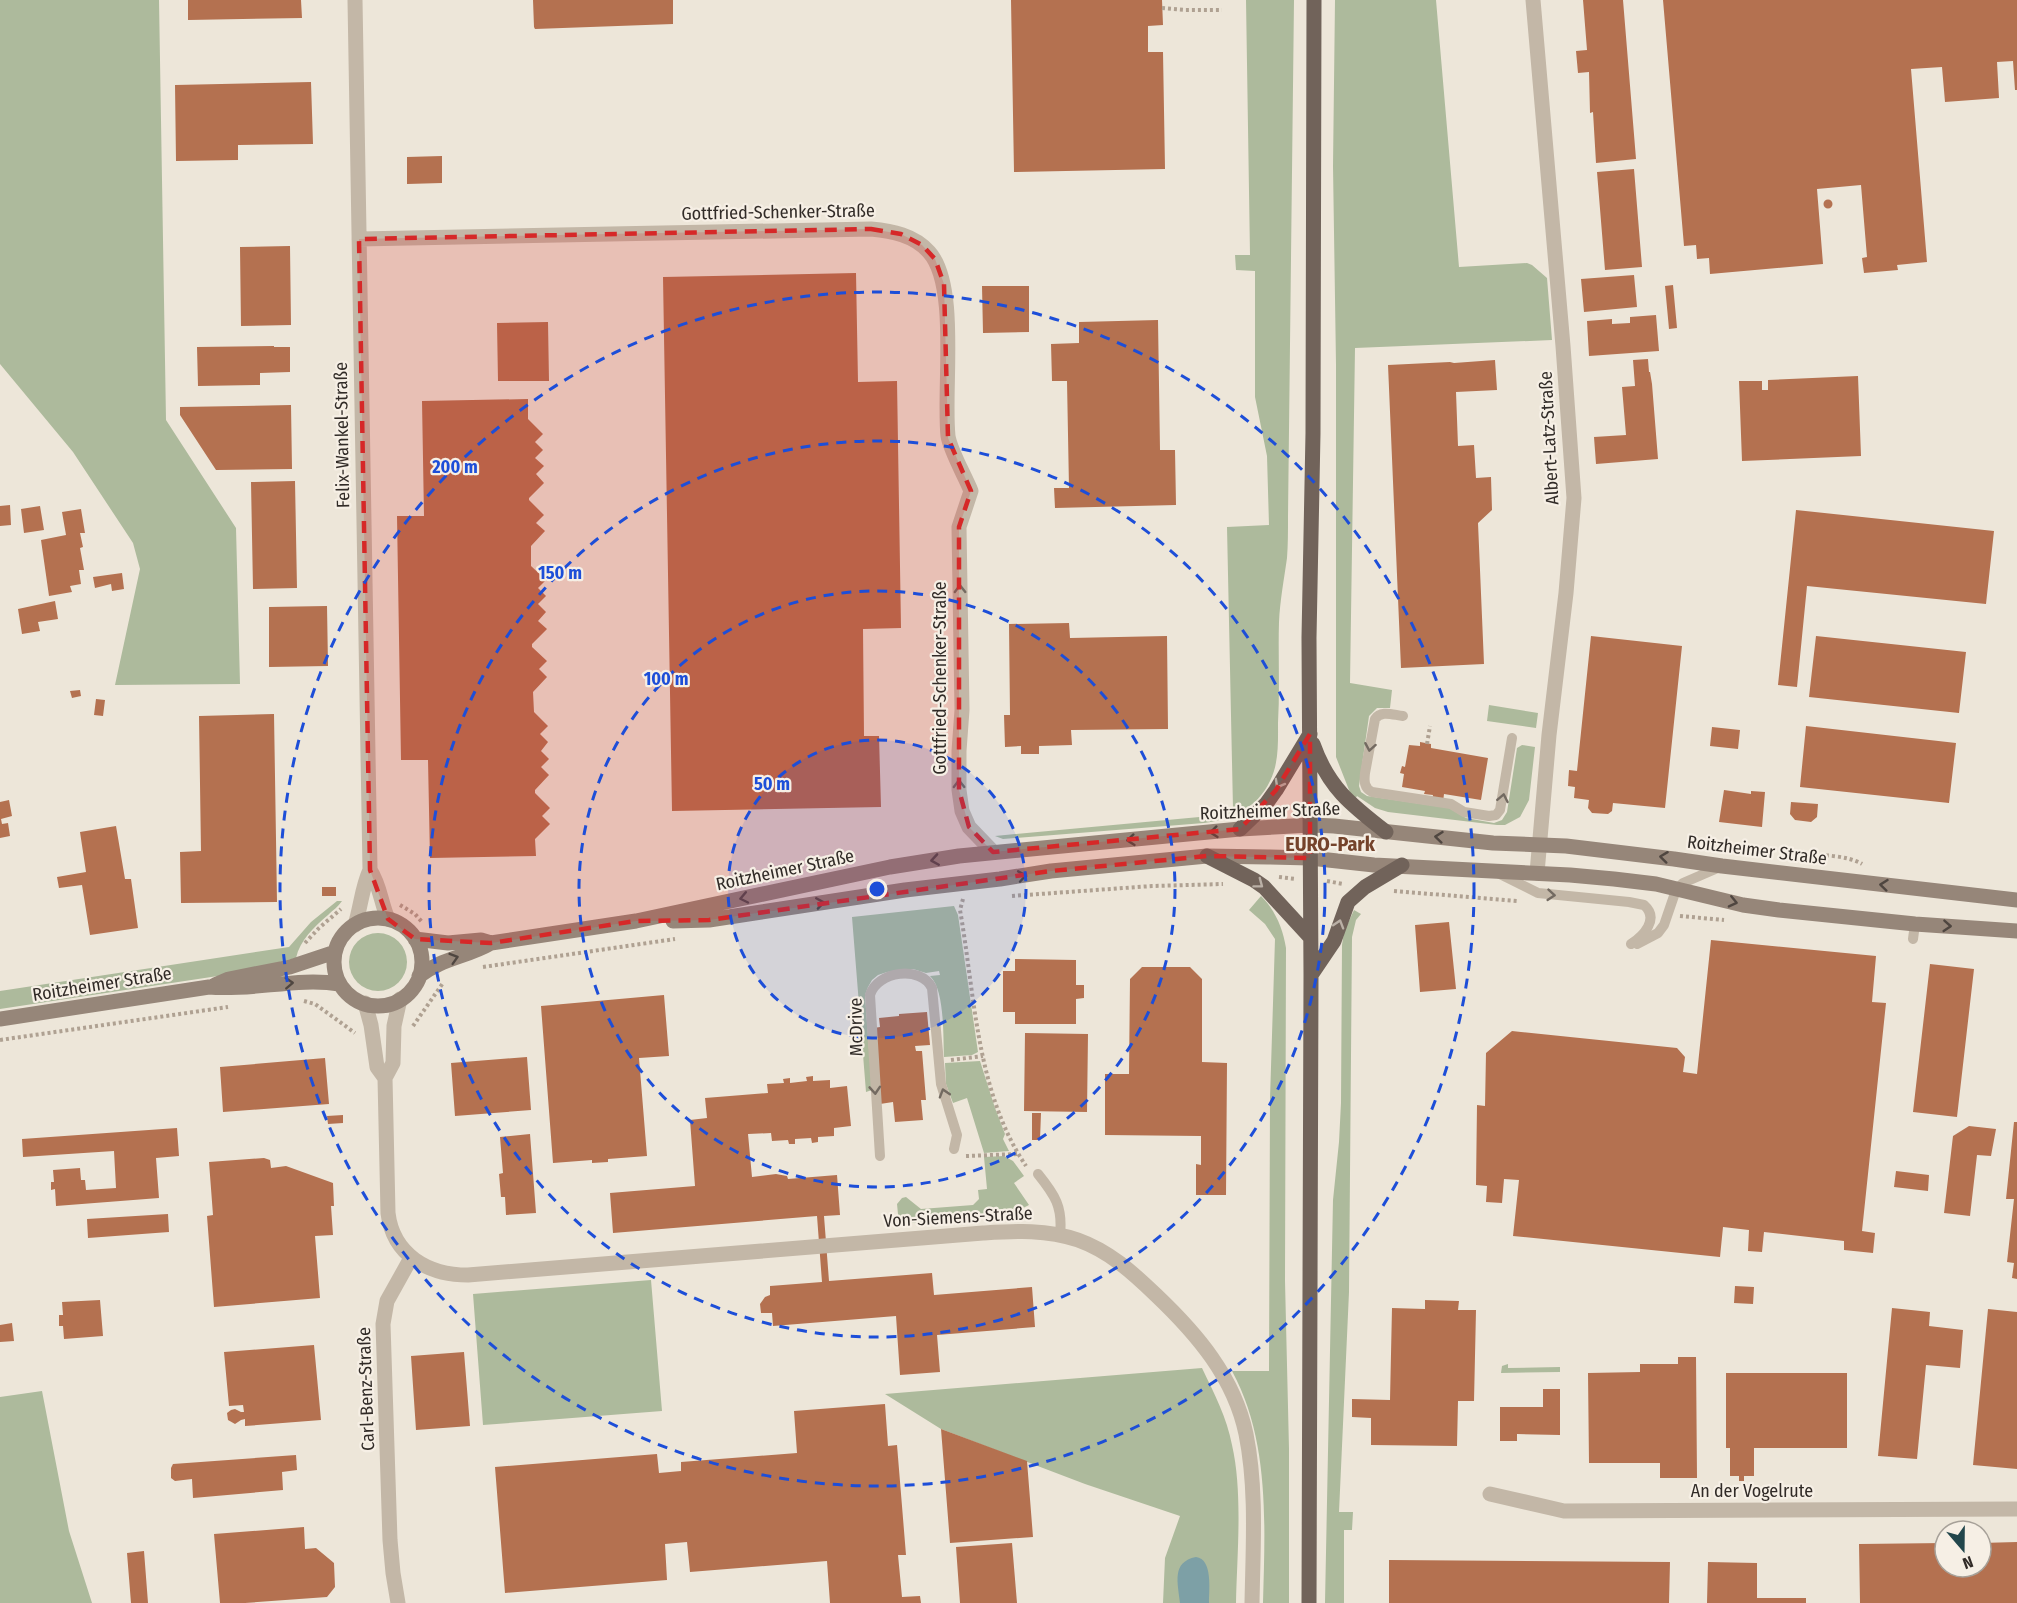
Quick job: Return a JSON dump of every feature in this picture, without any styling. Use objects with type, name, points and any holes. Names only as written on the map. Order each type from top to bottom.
[{"type":"main road","points":[[1309,1603],[1311,825],[1309,638],[1313,433],[1314,0]]},
{"type":"main road","points":[[1240,829],[1266,804],[1310,734]]},
{"type":"main road","points":[[1310,734],[1317,756],[1338,791],[1352,806],[1386,831]]},
{"type":"main road","points":[[1207,856],[1264,887],[1311,937]]},
{"type":"main road","points":[[1311,975],[1334,941],[1344,909],[1354,895],[1402,865]]},
{"type":"street","name":"Felix-Wankel-Straße","points":[[354,924],[359,911],[364,882],[370,870],[355,0]]},
{"type":"street","name":"Albert-Latz-Straße","points":[[1533,0],[1574,498],[1537,873]]},
{"type":"street","name":"Gottfried-Schenker-Straße","points":[[359,238],[871,230],[890,231],[911,238],[930,252],[940,269],[946,298],[948,438],[971,491],[959,527],[962,702],[959,797],[969,827],[993,852]]},
{"type":"street","name":"Roitzheimer Straße","points":[[419,976],[440,962],[480,950],[491,943],[636,921],[890,867],[993,852],[1240,829],[1311,825],[1493,843],[1566,846],[2017,900]]},
{"type":"street","name":"Roitzheimer Straße","points":[[636,921],[709,920],[904,890],[1051,871],[1207,856],[1310,858],[1374,865],[1614,879],[1656,884],[1760,908],[1914,932],[2014,929]]},
{"type":"street","name":"Felix-Wankel-Straße","points":[[370,870],[377,881],[388,919]]},
{"type":"street","points":[[371,919],[388,919],[403,926],[415,939],[422,960],[419,976],[412,989],[400,999],[380,1005],[365,1003],[351,996],[340,984],[334,969],[335,952],[342,936],[354,924],[371,919]]},
{"type":"street","name":"Roitzheimer Straße","points":[[415,939],[448,943],[481,940],[491,943]]},
{"type":"street","name":"Roitzheimer Straße","points":[[0,1019],[209,987],[229,979],[290,967],[335,952]]},
{"type":"street","name":"Roitzheimer Straße","points":[[209,987],[231,989],[314,982],[340,984]]},
{"type":"street","points":[[400,999],[393,1035],[393,1063],[385,1078],[389,1222],[397,1242],[411,1258]]},
{"type":"street","points":[[365,1003],[377,1067],[385,1078]]},
{"type":"street","name":"Von-Siemens-Straße","points":[[411,1258],[427,1268],[468,1275],[989,1233],[1033,1231],[1060,1235],[1093,1246],[1137,1277],[1194,1333],[1227,1381],[1242,1420],[1250,1467],[1253,1506],[1252,1603]]},
{"type":"street","name":"Carl-Benz-Straße","points":[[398,1603],[390,1540],[383,1324],[387,1301],[411,1258]]},
{"type":"street","name":"An der Vogelrute","points":[[1490,1494],[1564,1511],[2017,1509]]},
{"type":"lane","points":[[1403,716],[1380,714],[1375,719],[1364,782],[1372,792],[1451,804],[1469,813],[1496,815],[1500,810],[1512,738]]},
{"type":"lane","points":[[1497,872],[1538,893],[1644,905],[1650,913],[1650,922],[1647,930],[1630,944],[1640,944],[1664,925],[1669,915],[1671,900],[1683,883],[1722,866]]},
{"type":"lane","name":"McDrive","points":[[880,1156],[870,995],[875,983],[888,975],[912,974],[925,978],[932,988],[941,1084],[957,1134],[957,1153]]},
{"type":"lane","points":[[1038,1174],[1058,1204],[1062,1221],[1060,1235]]},
{"type":"path","points":[[1162,8],[1222,10]]},
{"type":"path","points":[[1427,744],[1430,726]]},
{"type":"path","points":[[1264,887],[1278,877],[1341,883],[1354,895]]},
{"type":"path","points":[[964,883],[960,910],[981,1056],[1018,1154],[1031,1173],[1038,1174]]},
{"type":"path","points":[[1005,897],[1161,885],[1206,883],[1228,885]]},
{"type":"path","points":[[1385,893],[1404,891],[1522,901]]},
{"type":"path","points":[[962,901],[972,900]]},
{"type":"path","points":[[480,968],[683,938]]},
{"type":"path","points":[[393,1035],[398,1035],[411,1027],[438,989],[451,978]]},
{"type":"path","points":[[295,1000],[315,1004],[351,1031],[373,1036]]},
{"type":"path","points":[[0,1040],[230,1006]]},
{"type":"path","points":[[957,1153],[1018,1154]]},
{"type":"highlighted area","points":[[871,229],[901,234],[922,245],[935,259],[944,284],[948,438],[971,491],[959,527],[959,790],[969,827],[993,852],[1240,829],[1276,790],[1310,734],[1310,858],[1207,856],[1051,871],[709,920],[636,921],[491,943],[415,939],[388,919],[370,870],[359,239]]},
{"type":"green space","points":[[0,0],[159,0],[166,420],[236,528],[240,684],[115,685],[140,569],[133,543],[73,452],[0,364]]},
{"type":"green space","points":[[1246,0],[1294,0],[1288,543],[1279,622],[1278,745],[1275,767],[1270,781],[1258,798],[1243,811],[1225,819],[1204,823],[1003,839],[995,836],[1221,815],[1233,809],[1227,527],[1269,525],[1267,456],[1255,397],[1255,271],[1236,270],[1235,255],[1250,255]]},
{"type":"green space","points":[[1335,0],[1436,0],[1459,267],[1527,263],[1547,278],[1552,340],[1355,348],[1350,683],[1392,690],[1390,708],[1377,708],[1369,716],[1359,786],[1361,792],[1367,796],[1449,808],[1466,818],[1494,823],[1502,820],[1507,812],[1517,748],[1522,745],[1535,747],[1529,800],[1520,817],[1505,825],[1388,812],[1375,808],[1357,796],[1355,799],[1351,795],[1336,757],[1336,364],[1333,166]]},
{"type":"green space","points":[[1489,705],[1538,713],[1536,728],[1487,721]]},
{"type":"green space","points":[[1261,896],[1278,920],[1286,948],[1285,1281],[1289,1449],[1289,1603],[1263,1603],[1264,1514],[1259,1455],[1244,1398],[1232,1371],[1269,1371],[1270,1099],[1275,939],[1265,924],[1249,910]]},
{"type":"green space","points":[[337,901],[342,901],[308,934],[296,958],[231,974],[0,1009],[0,991],[289,947],[311,922]]},
{"type":"green space","points":[[954,906],[958,915],[978,1052],[972,1055],[944,1057],[941,1003],[935,983],[930,976],[940,975],[939,971],[926,973],[913,969],[878,975],[872,980],[865,995],[872,1090],[866,1092],[852,917]]},
{"type":"green space","points":[[1354,910],[1361,914],[1356,920],[1352,937],[1349,1292],[1339,1512],[1353,1512],[1352,1530],[1344,1530],[1344,1603],[1325,1603],[1333,1200],[1341,1103],[1342,945],[1344,932]]},
{"type":"green space","points":[[378,933],[394,938],[402,946],[407,962],[402,978],[394,986],[378,991],[362,986],[354,978],[349,962],[354,946],[362,938]]},
{"type":"green space","points":[[980,1061],[1005,1134],[1003,1139],[1009,1151],[984,1153],[967,1098],[953,1103],[946,1084],[945,1063]]},
{"type":"green space","points":[[1004,1156],[1013,1161],[1024,1176],[1014,1183],[1029,1205],[1007,1216],[899,1224],[897,1204],[902,1198],[906,1197],[921,1209],[973,1205],[979,1199],[978,1190],[987,1189],[984,1157]]},
{"type":"green space","points":[[651,1280],[662,1411],[483,1425],[473,1294]]},
{"type":"green space","points":[[1508,1364],[1508,1368],[1560,1367],[1560,1372],[1501,1373],[1502,1366]]},
{"type":"green space","points":[[1202,1368],[1227,1425],[1235,1464],[1238,1524],[1236,1603],[1163,1603],[1165,1558],[1180,1516],[1085,1484],[941,1429],[885,1394]]},
{"type":"green space","points":[[42,1391],[69,1531],[92,1603],[0,1603],[0,1397]]},
{"type":"water","points":[[1196,1557],[1205,1563],[1208,1569],[1209,1603],[1180,1603],[1179,1568],[1183,1563]]},
{"type":"building","points":[[188,0],[301,0],[302,18],[188,20]]},
{"type":"building","points":[[533,0],[673,0],[673,24],[535,29]]},
{"type":"building","points":[[1011,0],[1162,0],[1163,25],[1148,26],[1148,52],[1163,52],[1165,169],[1014,172]]},
{"type":"building","points":[[1583,0],[1623,0],[1636,159],[1596,163],[1593,112],[1590,113],[1589,72],[1578,73],[1576,51],[1587,50]]},
{"type":"building","points":[[1663,0],[2017,0],[2017,90],[2015,90],[2013,61],[1997,62],[1999,98],[1945,102],[1942,67],[1911,69],[1927,262],[1897,265],[1898,270],[1864,273],[1862,258],[1867,257],[1861,185],[1817,189],[1823,264],[1710,274],[1709,258],[1697,259],[1696,245],[1684,246]]},
{"type":"building","points":[[311,82],[313,144],[238,145],[238,160],[176,161],[175,85]]},
{"type":"building","points":[[442,156],[442,183],[407,184],[407,157]]},
{"type":"building","points":[[1634,169],[1642,267],[1605,270],[1597,172]]},
{"type":"building","points":[[1828,200],[1832,204],[1828,208],[1824,204]]},
{"type":"building","points":[[290,246],[291,325],[241,326],[240,247]]},
{"type":"building","points":[[856,273],[858,382],[897,381],[901,628],[863,629],[864,736],[879,736],[881,807],[672,811],[663,277]]},
{"type":"building","points":[[1634,275],[1637,307],[1584,312],[1581,279]]},
{"type":"building","points":[[1673,285],[1677,328],[1669,329],[1665,286]]},
{"type":"building","points":[[982,286],[1029,286],[1029,332],[983,333]]},
{"type":"building","points":[[1656,315],[1659,351],[1589,356],[1587,321],[1612,319],[1612,324],[1630,323],[1630,317]]},
{"type":"building","points":[[1158,320],[1160,450],[1175,450],[1176,505],[1055,508],[1054,488],[1069,488],[1067,381],[1052,381],[1051,344],[1079,343],[1079,322]]},
{"type":"building","points":[[548,322],[549,381],[498,381],[497,323]]},
{"type":"building","points":[[197,347],[290,347],[290,372],[260,373],[260,385],[198,386]]},
{"type":"building","points":[[1648,359],[1658,459],[1596,464],[1594,437],[1626,435],[1622,387],[1635,386],[1633,360]]},
{"type":"building","points":[[1495,360],[1497,390],[1456,392],[1458,446],[1474,445],[1476,478],[1491,477],[1492,510],[1478,523],[1484,664],[1401,668],[1388,365]]},
{"type":"building","points":[[1858,376],[1861,456],[1742,461],[1739,381],[1762,381],[1762,390],[1768,390],[1768,380]]},
{"type":"building","points":[[528,399],[528,419],[543,434],[535,442],[543,450],[535,458],[544,466],[536,474],[544,483],[529,500],[544,515],[536,523],[545,531],[531,546],[531,566],[546,580],[538,588],[546,596],[538,604],[546,612],[538,621],[547,629],[532,644],[532,647],[547,661],[539,669],[547,677],[533,692],[534,712],[548,726],[540,734],[548,742],[541,751],[549,759],[541,767],[549,775],[535,790],[535,793],[550,808],[542,816],[550,824],[535,839],[536,856],[430,858],[428,760],[401,760],[397,516],[424,516],[422,401]]},
{"type":"building","points":[[291,405],[292,469],[216,470],[180,415],[180,407]]},
{"type":"building","points":[[295,481],[297,588],[253,589],[251,482]]},
{"type":"building","points":[[10,505],[11,525],[0,526],[0,506]]},
{"type":"building","points":[[40,506],[44,530],[24,533],[21,509]]},
{"type":"building","points":[[81,509],[85,533],[80,533],[84,570],[79,570],[81,584],[70,586],[72,592],[49,596],[41,540],[66,535],[62,512]]},
{"type":"building","points":[[1796,510],[1994,531],[1986,604],[1807,586],[1797,687],[1778,685]]},
{"type":"building","points":[[122,573],[124,589],[112,591],[111,584],[95,588],[93,577]]},
{"type":"building","points":[[55,601],[58,619],[38,622],[40,631],[22,634],[18,609]]},
{"type":"building","points":[[327,606],[328,666],[269,667],[269,607]]},
{"type":"building","points":[[1069,623],[1070,638],[1167,636],[1168,729],[1071,730],[1072,745],[1039,746],[1039,754],[1021,754],[1021,746],[1005,747],[1004,715],[1010,715],[1009,624]]},
{"type":"building","points":[[1591,636],[1682,646],[1665,808],[1613,803],[1612,811],[1608,814],[1592,813],[1588,808],[1589,800],[1574,798],[1575,787],[1568,786],[1569,770],[1577,771]]},
{"type":"building","points":[[1816,636],[1966,652],[1959,713],[1809,697]]},
{"type":"building","points":[[80,690],[81,696],[72,698],[70,691]]},
{"type":"building","points":[[96,699],[105,700],[103,716],[94,715]]},
{"type":"building","points":[[274,714],[277,902],[181,903],[180,852],[201,851],[199,716]]},
{"type":"building","points":[[1806,726],[1956,743],[1949,803],[1800,787]]},
{"type":"building","points":[[1712,727],[1740,730],[1738,749],[1710,746]]},
{"type":"building","points":[[1420,742],[1431,744],[1431,748],[1488,758],[1481,800],[1444,794],[1443,802],[1432,800],[1433,795],[1424,794],[1425,791],[1402,787],[1404,774],[1400,773],[1402,766],[1405,767],[1409,745],[1420,746]]},
{"type":"building","points":[[1724,790],[1751,794],[1751,791],[1765,792],[1762,827],[1719,822]]},
{"type":"building","points":[[9,800],[12,816],[1,819],[2,824],[8,823],[10,836],[0,838],[0,802]]},
{"type":"building","points":[[1791,802],[1818,804],[1817,817],[1811,822],[1795,820],[1790,814]]},
{"type":"building","points":[[116,826],[125,879],[131,879],[138,928],[90,935],[82,885],[59,888],[57,877],[86,872],[80,832]]},
{"type":"building","points":[[322,887],[336,887],[336,896],[322,896]]},
{"type":"building","points":[[1449,922],[1456,989],[1420,992],[1415,925]]},
{"type":"building","points":[[1711,940],[1876,956],[1872,1002],[1886,1003],[1862,1231],[1875,1233],[1873,1253],[1844,1250],[1844,1241],[1764,1232],[1762,1252],[1748,1251],[1749,1230],[1723,1227],[1720,1257],[1513,1236],[1519,1180],[1504,1179],[1502,1203],[1486,1202],[1487,1186],[1476,1185],[1477,1105],[1485,1106],[1486,1053],[1512,1031],[1677,1048],[1685,1057],[1683,1072],[1697,1074]]},
{"type":"building","points":[[1015,959],[1076,960],[1076,985],[1084,985],[1084,998],[1076,999],[1076,1024],[1015,1024],[1015,1012],[1003,1012],[1003,971],[1015,971]]},
{"type":"building","points":[[1930,964],[1974,969],[1957,1117],[1913,1112]]},
{"type":"building","points":[[1142,967],[1190,967],[1202,979],[1202,1062],[1227,1063],[1226,1195],[1196,1195],[1196,1164],[1201,1165],[1201,1136],[1105,1135],[1105,1074],[1129,1074],[1130,979]]},
{"type":"building","points":[[664,995],[669,1056],[639,1058],[647,1156],[608,1159],[608,1162],[592,1163],[592,1160],[553,1163],[541,1006]]},
{"type":"building","points":[[927,1012],[930,1045],[915,1046],[916,1051],[922,1051],[926,1100],[921,1100],[923,1120],[895,1122],[893,1102],[880,1104],[874,1028],[880,1027],[879,1018]]},
{"type":"building","points":[[1025,1033],[1088,1034],[1087,1112],[1024,1111]]},
{"type":"building","points":[[527,1057],[531,1110],[455,1116],[451,1063]]},
{"type":"building","points":[[325,1058],[329,1104],[223,1112],[220,1067]]},
{"type":"building","points":[[813,1076],[813,1081],[830,1080],[830,1088],[847,1086],[851,1126],[834,1128],[834,1136],[818,1137],[818,1142],[812,1143],[811,1138],[795,1139],[795,1144],[789,1144],[788,1140],[772,1141],[771,1133],[748,1134],[752,1177],[776,1174],[787,1176],[788,1179],[837,1175],[840,1215],[824,1216],[829,1281],[932,1273],[934,1295],[1032,1287],[1035,1327],[937,1335],[940,1372],[900,1375],[896,1316],[773,1326],[772,1313],[761,1313],[760,1304],[765,1297],[770,1295],[770,1286],[822,1282],[817,1216],[613,1233],[610,1193],[695,1186],[690,1120],[707,1118],[705,1098],[768,1093],[767,1084],[784,1083],[783,1079],[790,1078],[790,1083],[807,1081],[806,1077]]},
{"type":"building","points":[[1032,1113],[1041,1113],[1040,1140],[1032,1140]]},
{"type":"building","points":[[343,1115],[343,1123],[328,1124],[327,1116]]},
{"type":"building","points":[[2014,1122],[2017,1122],[2017,1279],[2012,1278],[2014,1263],[2007,1262],[2014,1199],[2006,1199]]},
{"type":"building","points":[[1969,1126],[1996,1129],[1991,1156],[1977,1155],[1970,1216],[1944,1213],[1953,1136]]},
{"type":"building","points":[[177,1128],[179,1156],[156,1158],[159,1198],[56,1206],[55,1189],[51,1190],[51,1182],[54,1182],[53,1170],[80,1168],[81,1180],[85,1180],[86,1190],[116,1188],[114,1151],[23,1157],[22,1139]]},
{"type":"building","points":[[530,1134],[536,1213],[506,1215],[505,1197],[501,1197],[499,1174],[503,1173],[500,1137]]},
{"type":"building","points":[[264,1158],[270,1160],[271,1168],[286,1166],[333,1183],[334,1206],[331,1206],[333,1235],[315,1236],[320,1298],[214,1307],[207,1216],[213,1215],[209,1162]]},
{"type":"building","points":[[1896,1171],[1929,1175],[1928,1191],[1894,1187]]},
{"type":"building","points":[[168,1214],[169,1232],[88,1238],[87,1219]]},
{"type":"building","points":[[1735,1286],[1754,1287],[1753,1304],[1734,1303]]},
{"type":"building","points":[[100,1300],[103,1336],[64,1339],[63,1326],[59,1326],[59,1315],[63,1315],[62,1302]]},
{"type":"building","points":[[1425,1300],[1459,1301],[1458,1310],[1476,1310],[1474,1401],[1458,1401],[1457,1446],[1371,1445],[1371,1418],[1352,1417],[1352,1399],[1390,1400],[1392,1308],[1425,1309]]},
{"type":"building","points":[[1892,1308],[1930,1312],[1929,1326],[1963,1330],[1960,1368],[1926,1365],[1917,1459],[1878,1456]]},
{"type":"building","points":[[1988,1309],[2017,1312],[2017,1469],[1973,1465]]},
{"type":"building","points":[[12,1323],[14,1341],[0,1342],[0,1325]]},
{"type":"building","points":[[314,1345],[321,1420],[245,1426],[245,1419],[235,1424],[228,1420],[227,1413],[231,1410],[244,1412],[243,1405],[229,1406],[224,1352]]},
{"type":"building","points":[[464,1352],[470,1426],[416,1430],[411,1356]]},
{"type":"building","points":[[1678,1357],[1696,1357],[1697,1478],[1660,1478],[1660,1463],[1589,1463],[1588,1373],[1640,1372],[1640,1364],[1678,1364]]},
{"type":"building","points":[[1726,1373],[1847,1373],[1847,1448],[1754,1448],[1754,1476],[1744,1476],[1744,1481],[1739,1481],[1739,1476],[1730,1476],[1730,1448],[1726,1448]]},
{"type":"building","points":[[1543,1389],[1560,1389],[1560,1435],[1517,1434],[1517,1441],[1500,1441],[1500,1407],[1543,1407]]},
{"type":"building","points":[[885,1404],[888,1446],[897,1445],[906,1555],[898,1555],[902,1597],[920,1596],[921,1603],[830,1603],[827,1561],[690,1572],[687,1542],[665,1544],[667,1580],[505,1593],[495,1467],[657,1454],[659,1473],[681,1471],[681,1462],[797,1453],[794,1411]]},
{"type":"building","points":[[941,1429],[1027,1461],[1033,1537],[950,1543]]},
{"type":"building","points":[[296,1455],[297,1470],[282,1472],[283,1490],[193,1498],[192,1479],[175,1481],[171,1478],[173,1464]]},
{"type":"building","points":[[304,1527],[305,1549],[316,1548],[334,1563],[335,1587],[327,1597],[220,1603],[214,1534]]},
{"type":"building","points":[[2017,1542],[2017,1603],[1860,1603],[1859,1544],[1933,1543],[1933,1579],[1993,1579],[1993,1543]]},
{"type":"building","points":[[1012,1543],[1017,1603],[960,1603],[956,1547]]},
{"type":"building","points":[[144,1551],[148,1603],[131,1603],[127,1553]]},
{"type":"building","points":[[1389,1560],[1670,1562],[1669,1603],[1389,1603]]},
{"type":"building","points":[[1708,1562],[1757,1563],[1757,1598],[1806,1598],[1806,1603],[1707,1603]]},
{"type":"district","name":"EURO-Park","points":[[1330,844]]}]
